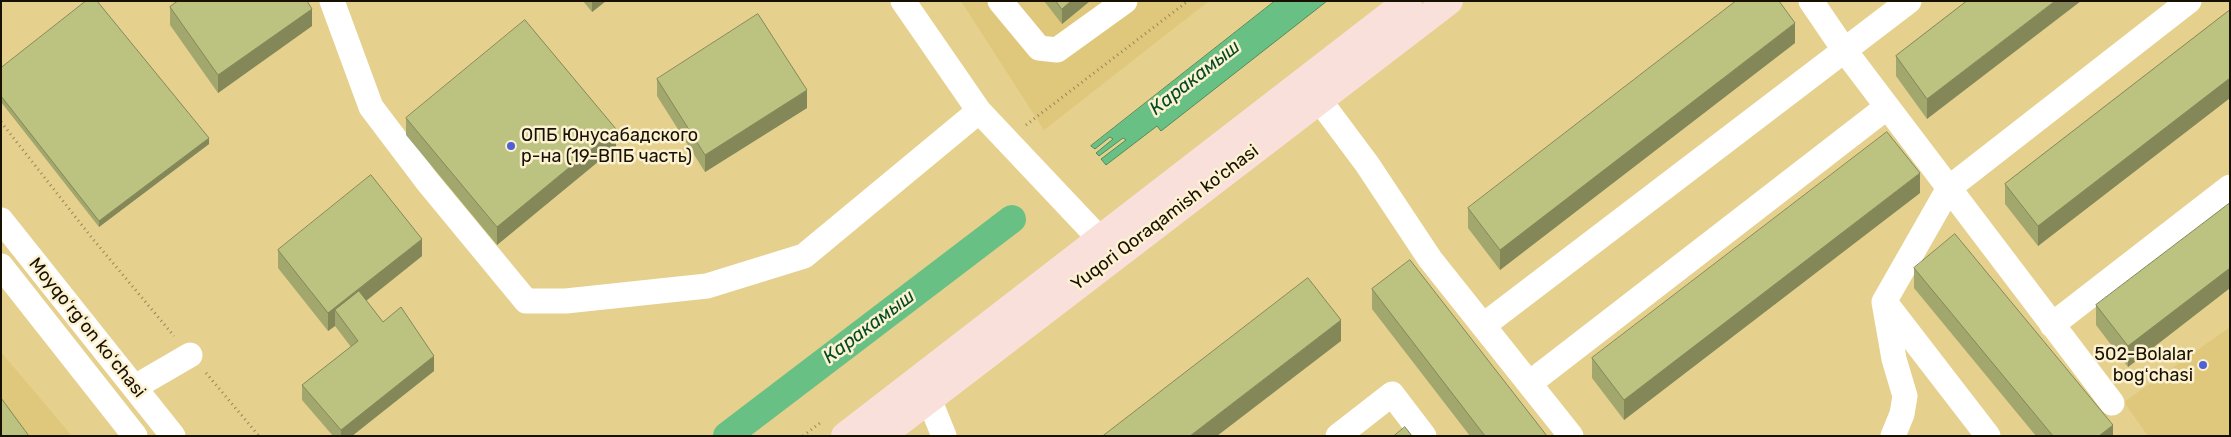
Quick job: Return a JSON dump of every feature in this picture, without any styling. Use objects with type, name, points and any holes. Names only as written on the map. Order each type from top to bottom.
[{"type":"main road","name":"Yuqori Qoraqamish ko'chasi","points":[[1313,91],[1408,1]]},
{"type":"main road","name":"Yuqori Qoraqamish ko'chasi","points":[[845,436],[922,390],[1313,91],[1449,1]]},
{"type":"main road","name":"Yuqori Qoraqamish ko'chasi","points":[[881,436],[922,390]]},
{"type":"street","points":[[332,1],[371,107],[427,181],[526,301],[566,301],[707,286],[804,256],[980,111]]},
{"type":"street","points":[[903,1],[980,111],[1108,248]]},
{"type":"street","points":[[1000,1],[1039,48],[1057,50],[1125,1]]},
{"type":"street","points":[[1811,1],[1845,52],[2112,403]]},
{"type":"street","points":[[1484,325],[1845,52],[1909,1]]},
{"type":"street","points":[[1893,436],[1902,414],[1906,396],[1894,359],[1884,302],[1949,188],[2189,1]]},
{"type":"street","points":[[1313,91],[1367,164],[1430,259],[1572,436]]},
{"type":"street","points":[[1530,383],[1888,108]]},
{"type":"street","points":[[2052,325],[2230,187]]},
{"type":"street","name":"Moyqoʻrgʻon koʻchasi","points":[[1,220],[173,436]]},
{"type":"street","name":"Moyqoʻrgʻon koʻchasi","points":[[1,266],[135,436]]},
{"type":"street","points":[[1884,302],[1988,436]]},
{"type":"street","points":[[135,387],[190,355]]},
{"type":"street","points":[[922,390],[944,436]]},
{"type":"street","points":[[1338,436],[1392,394],[1424,436]]},
{"type":"path","points":[[1005,138],[1036,118],[1188,1]]},
{"type":"path","points":[[1,122],[92,238],[259,436]]},
{"type":"shaded area","points":[[961,1],[1209,1],[1044,130]]},
{"type":"shaded area","name":"502-Bolalar bogʻchasi","points":[[2230,327],[2230,436],[2148,436],[2124,402]]},
{"type":"shaded area","points":[[1,352],[72,436],[1,436]]},
{"type":"water","points":[[1275,1],[1327,1],[1161,131],[1157,126],[1106,165],[1101,159],[1126,140],[1123,138],[1099,156],[1096,153],[1113,139],[1110,137],[1095,149],[1091,146]]},
{"type":"building","points":[[86,1],[97,1],[209,138],[99,221],[1,96],[1,68]]},
{"type":"building","points":[[178,1],[307,1],[312,9],[218,75],[170,7]]},
{"type":"building","points":[[1056,1],[1071,1],[1062,9]]},
{"type":"building","points":[[1736,1],[1779,1],[1795,23],[1500,250],[1468,208]]},
{"type":"building","points":[[1967,1],[2055,1],[1927,99],[1896,56]]},
{"type":"building","points":[[2230,10],[2230,78],[2038,226],[2005,184]]},
{"type":"building","points":[[758,14],[807,90],[705,155],[657,79]]},
{"type":"building","points":[[525,20],[616,129],[497,227],[406,118]]},
{"type":"building","points":[[1887,132],[1920,173],[1624,400],[1592,358]]},
{"type":"building","points":[[371,175],[422,239],[328,313],[278,250]]},
{"type":"building","points":[[2230,203],[2230,268],[2128,346],[2096,305]]},
{"type":"building","points":[[1955,234],[2113,425],[2099,436],[2053,436],[1914,268]]},
{"type":"building","points":[[1410,260],[1547,436],[1485,436],[1372,289]]},
{"type":"building","points":[[1308,278],[1341,320],[1190,436],[1103,436]]},
{"type":"building","points":[[359,291],[383,322],[401,307],[434,356],[341,430],[302,385],[358,341],[335,310]]},
{"type":"building","points":[[1,398],[29,436],[1,436]]},
{"type":"building","points":[[1405,427],[1412,436],[1394,436]]},
{"type":"waterway","name":"Каракамыш","points":[[727,436],[1012,219]]},
{"type":"place","name":"ОПБ Юнусабадского р-на (19-ВПБ часть)","points":[[511,146]]},
{"type":"place","name":"502-Bolalar bogʻchasi","points":[[2203,365]]}]
